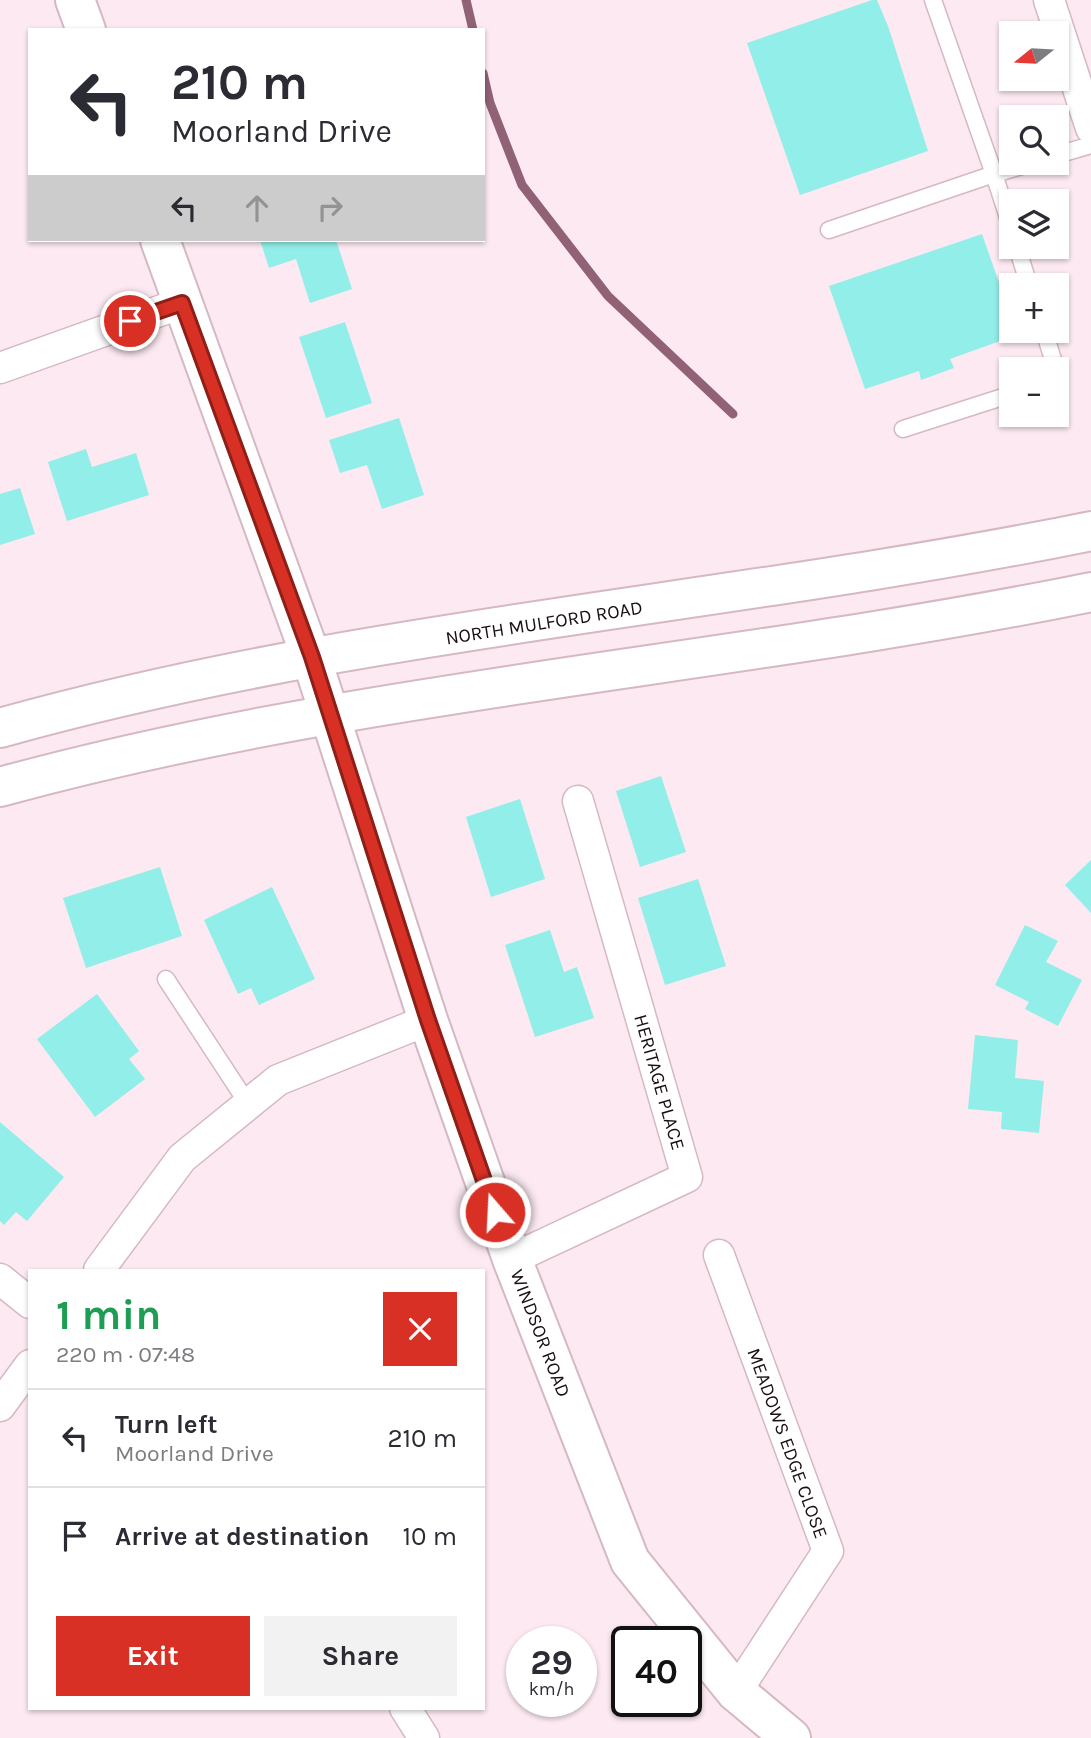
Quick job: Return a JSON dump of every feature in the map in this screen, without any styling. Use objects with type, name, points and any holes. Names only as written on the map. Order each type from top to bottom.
[{"type":"street","points":[[75,0],[85,28]]},
{"type":"street","points":[[1049,0],[1091,128]]},
{"type":"street","name":"WINDSOR ROAD","points":[[161,242],[312,657],[428,1020],[512,1259],[630,1561],[736,1692],[791,1738]]},
{"type":"street","points":[[0,368],[182,303]]},
{"type":"street","name":"NORTH MULFORD ROAD","points":[[0,728],[84,705],[312,657],[965,556],[1091,531]]},
{"type":"street","points":[[0,787],[211,735],[330,713],[864,633],[1091,592]]},
{"type":"street","name":"HERITAGE PLACE","points":[[512,1259],[687,1177],[578,801]]},
{"type":"street","points":[[100,1269],[183,1158],[278,1080],[428,1020]]},
{"type":"street","name":"MEADOWS EDGE CLOSE","points":[[719,1255],[828,1551],[736,1692]]},
{"type":"street","points":[[0,1279],[28,1301]]},
{"type":"street","points":[[0,1406],[28,1368]]},
{"type":"street","points":[[406,1710],[424,1738]]},
{"type":"lane","points":[[933,0],[999,190]]},
{"type":"lane","points":[[1069,151],[1091,145]]},
{"type":"lane","points":[[829,230],[999,173]]},
{"type":"lane","points":[[903,429],[999,398]]},
{"type":"lane","points":[[166,979],[248,1104]]},
{"type":"building","points":[[877,0],[888,26],[928,151],[800,195],[747,43]]},
{"type":"building","points":[[982,234],[999,283],[999,341],[950,359],[954,368],[921,380],[919,371],[865,389],[829,286]]},
{"type":"building","points":[[261,242],[337,242],[352,289],[310,303],[296,259],[269,268]]},
{"type":"building","points":[[345,322],[372,403],[326,418],[299,337]]},
{"type":"building","points":[[399,418],[424,495],[382,509],[367,465],[340,473],[329,440]]},
{"type":"building","points":[[86,449],[92,467],[136,453],[149,495],[67,521],[48,462]]},
{"type":"building","points":[[20,488],[35,534],[0,545],[0,494]]},
{"type":"building","points":[[661,776],[686,852],[640,867],[616,791]]},
{"type":"building","points":[[520,799],[545,879],[491,897],[466,817]]},
{"type":"building","points":[[1091,860],[1091,913],[1065,885]]},
{"type":"building","points":[[160,867],[182,936],[86,968],[63,898]]},
{"type":"building","points":[[698,879],[726,966],[665,985],[638,898]]},
{"type":"building","points":[[272,887],[315,979],[259,1005],[251,988],[238,994],[204,920]]},
{"type":"building","points":[[1025,925],[1058,941],[1046,962],[1082,980],[1058,1026],[1025,1009],[1029,1002],[995,985]]},
{"type":"building","points":[[550,930],[564,972],[577,967],[594,1018],[535,1037],[505,945]]},
{"type":"building","points":[[97,994],[139,1051],[129,1059],[145,1079],[95,1117],[37,1039]]},
{"type":"building","points":[[975,1035],[1018,1040],[1015,1078],[1044,1081],[1039,1133],[1001,1129],[1002,1112],[968,1109]]},
{"type":"building","points":[[0,1122],[64,1177],[27,1221],[16,1212],[4,1225],[0,1221]]},
{"type":"waterway","points":[[466,0],[473,28]]},
{"type":"waterway","points":[[485,82],[490,103],[522,185],[608,296],[733,414]]},
{"type":"route","points":[[130,321],[182,303],[312,657],[428,1020],[495,1212]]}]
